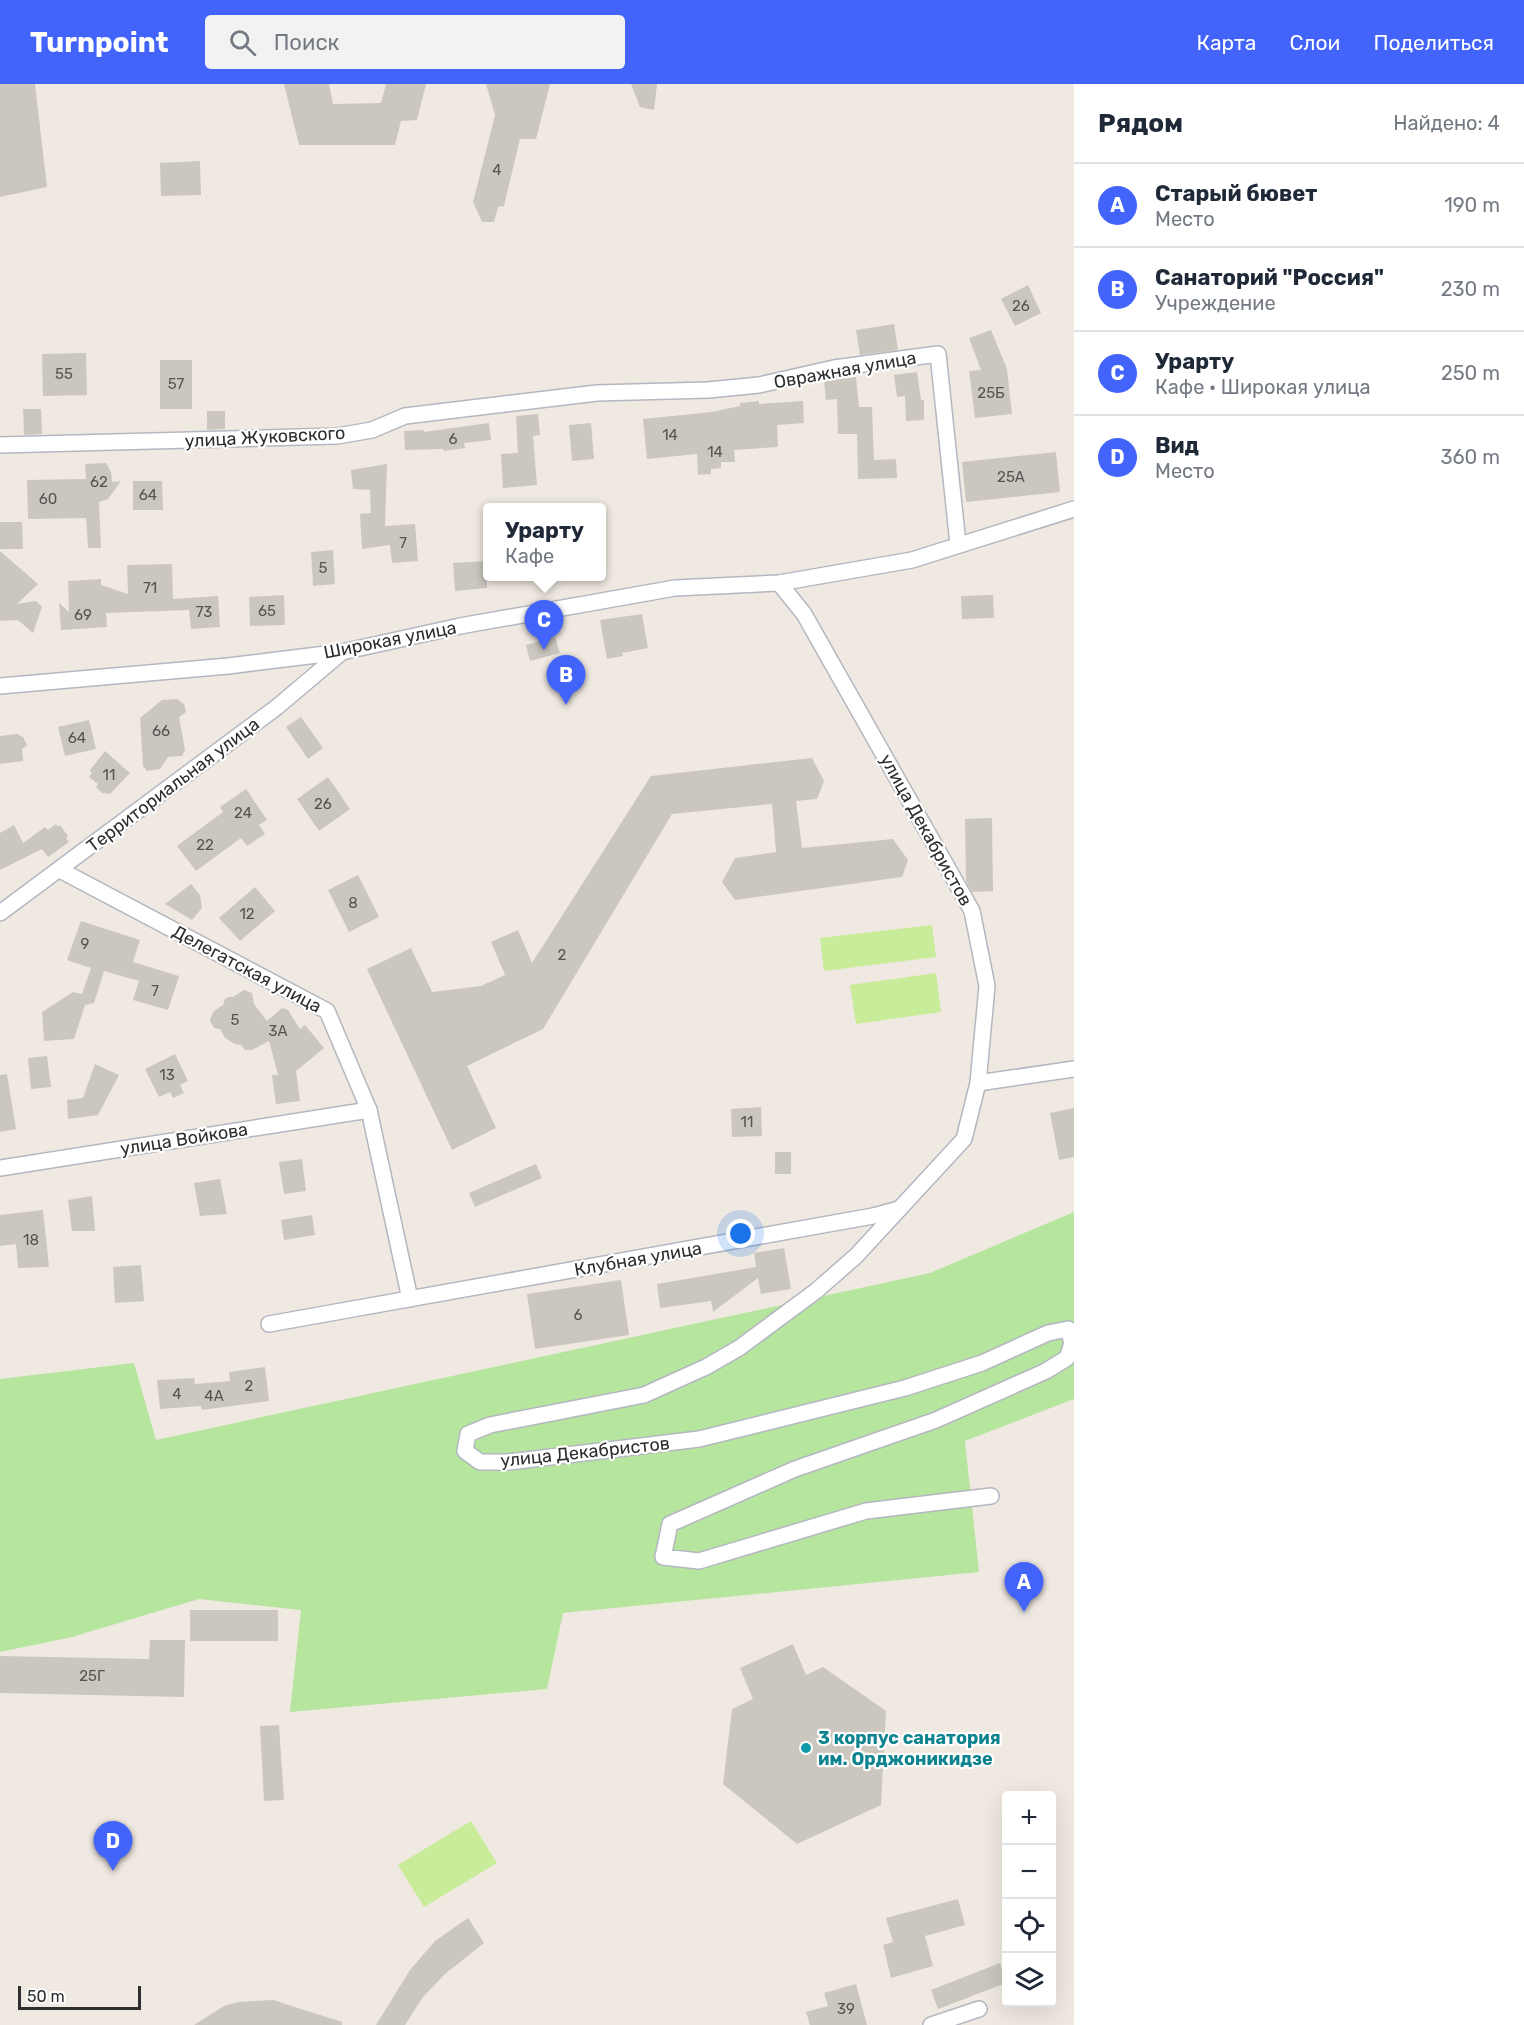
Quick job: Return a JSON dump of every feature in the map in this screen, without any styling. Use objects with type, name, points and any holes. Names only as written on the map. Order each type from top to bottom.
[{"type":"street","name":"Овражная улица","points":[[597,393],[708,390],[759,385],[834,368],[938,354],[958,544]]},
{"type":"street","name":"улица Жуковского","points":[[0,445],[337,436],[372,430],[405,416],[597,393]]},
{"type":"street","points":[[779,583],[912,560],[1074,509]]},
{"type":"street","name":"Широкая улица","points":[[0,686],[228,666],[342,652],[459,626],[675,588],[779,583]]},
{"type":"street","name":"улица Декабристов","points":[[779,583],[804,614],[972,911],[987,986],[978,1083],[964,1139],[856,1256],[816,1291],[740,1348],[706,1367],[644,1395],[490,1425],[468,1434],[465,1451],[480,1462],[509,1462],[699,1440],[905,1388],[982,1363],[1048,1333],[1068,1329],[1072,1343],[1067,1358],[1046,1371],[936,1420],[795,1469],[670,1524],[663,1557],[699,1561],[866,1511],[991,1496]]},
{"type":"street","name":"Территориальная улица","points":[[0,913],[277,707],[342,652]]},
{"type":"street","name":"Делегатская улица","points":[[60,870],[327,1011],[369,1110],[410,1299]]},
{"type":"street","points":[[978,1083],[1074,1069]]},
{"type":"street","name":"улица Войкова","points":[[0,1168],[369,1110]]},
{"type":"street","name":"Клубная улица","points":[[269,1324],[873,1216],[899,1209]]},
{"type":"street","points":[[931,2025],[979,2009]]},
{"type":"green space","points":[[932,925],[936,957],[824,971],[820,938]]},
{"type":"green space","points":[[936,973],[941,1012],[856,1024],[850,985]]},
{"type":"green space","points":[[1074,1212],[1074,1399],[965,1441],[979,1572],[563,1613],[547,1689],[290,1712],[301,1610],[199,1599],[72,1637],[0,1652],[0,1379],[134,1363],[156,1440],[930,1273]]},
{"type":"green space","points":[[471,1821],[497,1863],[424,1907],[398,1865]]},
{"type":"building","points":[[0,84],[35,84],[47,187],[0,197]]},
{"type":"building","points":[[284,84],[329,84],[333,104],[381,103],[386,84],[426,84],[417,120],[401,121],[395,145],[299,145]]},
{"type":"building","points":[[486,84],[550,84],[536,139],[520,139],[504,206],[498,207],[494,222],[482,222],[473,202],[495,115]]},
{"type":"building","points":[[631,84],[657,84],[654,110],[640,107]]},
{"type":"building","points":[[200,161],[201,195],[161,196],[160,163]]},
{"type":"building","points":[[1028,285],[1041,313],[1015,326],[1001,299]]},
{"type":"building","points":[[894,324],[898,350],[860,355],[856,330]]},
{"type":"building","points":[[991,330],[1007,369],[1012,414],[975,418],[969,371],[981,370],[969,338]]},
{"type":"building","points":[[86,353],[87,395],[43,396],[42,354]]},
{"type":"building","points":[[160,360],[192,360],[192,409],[160,409]]},
{"type":"building","points":[[917,372],[921,400],[924,400],[924,420],[906,421],[905,396],[897,397],[894,375]]},
{"type":"building","points":[[856,377],[859,407],[872,407],[874,460],[896,459],[897,478],[858,479],[857,434],[838,434],[837,399],[826,400],[824,381]]},
{"type":"building","points":[[759,401],[759,404],[803,401],[804,423],[777,425],[778,447],[734,450],[735,462],[721,462],[721,468],[711,469],[711,474],[698,475],[697,454],[647,459],[643,419],[712,412],[740,406],[740,403]]},
{"type":"building","points":[[23,409],[41,409],[42,434],[24,435]]},
{"type":"building","points":[[207,411],[225,411],[225,429],[207,430]]},
{"type":"building","points":[[538,414],[540,435],[533,436],[537,485],[503,488],[501,454],[518,453],[516,416]]},
{"type":"building","points":[[489,423],[491,440],[464,443],[465,448],[444,451],[443,449],[405,450],[404,431],[424,430],[424,432]]},
{"type":"building","points":[[591,423],[594,459],[572,461],[569,425]]},
{"type":"building","points":[[1056,452],[1060,492],[966,502],[962,462]]},
{"type":"building","points":[[106,463],[111,472],[112,482],[121,481],[108,499],[99,502],[101,548],[88,548],[86,518],[28,519],[27,480],[86,479],[85,464]]},
{"type":"building","points":[[387,464],[385,526],[415,524],[418,561],[392,563],[390,545],[362,549],[360,514],[371,513],[370,490],[353,489],[351,470]]},
{"type":"building","points":[[133,481],[162,481],[163,510],[133,510]]},
{"type":"building","points":[[0,522],[22,522],[23,549],[0,549]]},
{"type":"building","points":[[333,550],[335,584],[313,586],[311,552]]},
{"type":"building","points":[[0,551],[38,584],[17,604],[36,601],[42,607],[33,633],[18,620],[0,621]]},
{"type":"building","points":[[483,561],[483,581],[487,581],[487,588],[455,591],[453,563]]},
{"type":"building","points":[[172,564],[173,599],[218,596],[220,627],[191,629],[189,610],[106,613],[107,627],[61,630],[59,603],[69,612],[68,581],[101,579],[101,585],[128,594],[127,565]]},
{"type":"building","points":[[284,595],[285,625],[250,626],[249,597]]},
{"type":"building","points":[[993,595],[994,618],[962,619],[961,596]]},
{"type":"building","points":[[642,614],[648,648],[622,653],[623,656],[607,659],[600,620]]},
{"type":"building","points":[[555,637],[560,653],[530,661],[526,645]]},
{"type":"building","points":[[177,699],[184,704],[186,712],[179,717],[185,750],[182,756],[168,757],[160,769],[147,771],[143,766],[140,718],[162,700]]},
{"type":"building","points":[[301,717],[323,748],[308,759],[286,727]]},
{"type":"building","points":[[89,720],[96,749],[65,756],[58,727]]},
{"type":"building","points":[[17,734],[23,737],[27,745],[22,749],[23,761],[0,764],[0,736]]},
{"type":"building","points":[[105,751],[130,773],[110,794],[102,793],[96,787],[98,784],[89,777],[92,773],[90,770]]},
{"type":"building","points":[[812,758],[824,781],[817,799],[796,801],[802,848],[893,839],[908,860],[902,877],[735,900],[722,882],[735,858],[776,852],[772,804],[672,814],[543,1029],[467,1066],[496,1128],[452,1150],[367,969],[411,948],[432,992],[481,986],[505,975],[491,942],[518,930],[532,963],[651,776]]},
{"type":"building","points":[[328,777],[350,809],[319,831],[297,799]]},
{"type":"building","points":[[246,789],[267,820],[259,825],[265,834],[247,846],[241,838],[196,871],[177,846],[223,812],[220,807]]},
{"type":"building","points":[[992,818],[993,891],[972,892],[966,881],[965,819]]},
{"type":"building","points":[[56,824],[58,827],[60,825],[68,836],[66,838],[69,842],[48,857],[42,849],[0,870],[0,833],[14,825],[23,843],[45,827],[48,830]]},
{"type":"building","points":[[358,875],[379,917],[349,932],[328,890]]},
{"type":"building","points":[[191,884],[200,895],[202,908],[192,920],[165,904]]},
{"type":"building","points":[[255,887],[275,911],[240,941],[219,918]]},
{"type":"building","points":[[81,921],[140,940],[133,962],[179,976],[168,1010],[133,1000],[139,981],[104,971],[94,1003],[85,1005],[74,1039],[44,1041],[42,1012],[73,992],[82,994],[91,968],[67,960]]},
{"type":"building","points":[[244,990],[252,993],[254,1004],[267,1021],[282,1008],[288,1010],[300,1029],[305,1025],[324,1048],[296,1071],[300,1101],[276,1104],[272,1075],[278,1075],[269,1041],[252,1050],[245,1050],[241,1045],[225,1038],[220,1029],[214,1028],[211,1023],[210,1019],[214,1011],[223,1005],[225,999]]},
{"type":"building","points":[[175,1054],[188,1081],[180,1085],[184,1093],[173,1098],[170,1092],[159,1097],[145,1069]]},
{"type":"building","points":[[47,1056],[51,1087],[31,1089],[28,1058]]},
{"type":"building","points":[[95,1064],[119,1075],[98,1115],[68,1119],[67,1100],[83,1098]]},
{"type":"building","points":[[7,1074],[16,1129],[0,1132],[0,1075]]},
{"type":"building","points":[[761,1107],[762,1136],[732,1137],[731,1109]]},
{"type":"building","points":[[1074,1108],[1074,1157],[1059,1160],[1050,1113]]},
{"type":"building","points":[[775,1152],[791,1152],[791,1174],[775,1174]]},
{"type":"building","points":[[302,1159],[306,1191],[284,1194],[279,1162]]},
{"type":"building","points":[[536,1164],[542,1178],[475,1207],[469,1193]]},
{"type":"building","points":[[220,1179],[227,1214],[200,1216],[194,1183]]},
{"type":"building","points":[[92,1196],[95,1231],[72,1231],[68,1200]]},
{"type":"building","points":[[43,1210],[49,1267],[18,1268],[16,1244],[0,1246],[0,1215]]},
{"type":"building","points":[[312,1215],[315,1235],[284,1240],[281,1220]]},
{"type":"building","points":[[784,1248],[791,1289],[761,1294],[758,1278],[713,1312],[711,1301],[660,1308],[657,1284],[756,1267],[754,1253]]},
{"type":"building","points":[[141,1265],[144,1301],[115,1303],[113,1267]]},
{"type":"building","points":[[621,1280],[629,1335],[535,1349],[527,1294]]},
{"type":"building","points":[[265,1367],[269,1401],[202,1410],[201,1406],[160,1409],[157,1380],[194,1378],[195,1384],[230,1381],[229,1372]]},
{"type":"building","points":[[190,1610],[278,1610],[278,1641],[190,1641]]},
{"type":"building","points":[[150,1640],[185,1640],[184,1697],[0,1693],[0,1656],[149,1659]]},
{"type":"building","name":"3 корпус санатория им. Орджоникидзе","points":[[793,1644],[806,1675],[823,1667],[886,1711],[881,1805],[797,1844],[723,1784],[732,1709],[753,1699],[740,1668]]},
{"type":"building","points":[[279,1725],[284,1800],[264,1801],[260,1726]]},
{"type":"building","points":[[958,1899],[965,1925],[925,1936],[933,1966],[891,1978],[883,1945],[893,1942],[886,1918]]},
{"type":"building","points":[[468,1918],[484,1943],[445,1974],[423,1997],[405,2025],[376,2025],[410,1970],[435,1941]]},
{"type":"building","points":[[1000,1963],[1002,1985],[938,2009],[931,1990]]},
{"type":"building","points":[[856,1984],[867,2025],[810,2025],[806,2012],[828,2006],[824,1993]]},
{"type":"building","points":[[273,2000],[342,2022],[342,2025],[194,2025],[224,2006],[238,2002]]},
{"type":"place","name":"Урарту","points":[[544,650]]},
{"type":"place","name":"Санаторий \"Россия\"","points":[[566,705]]},
{"type":"place","name":"Старый бювет","points":[[1024,1612]]},
{"type":"place","name":"3 корпус санатория им. Орджоникидзе","points":[[806,1748]]},
{"type":"place","name":"Вид","points":[[113,1871]]}]
